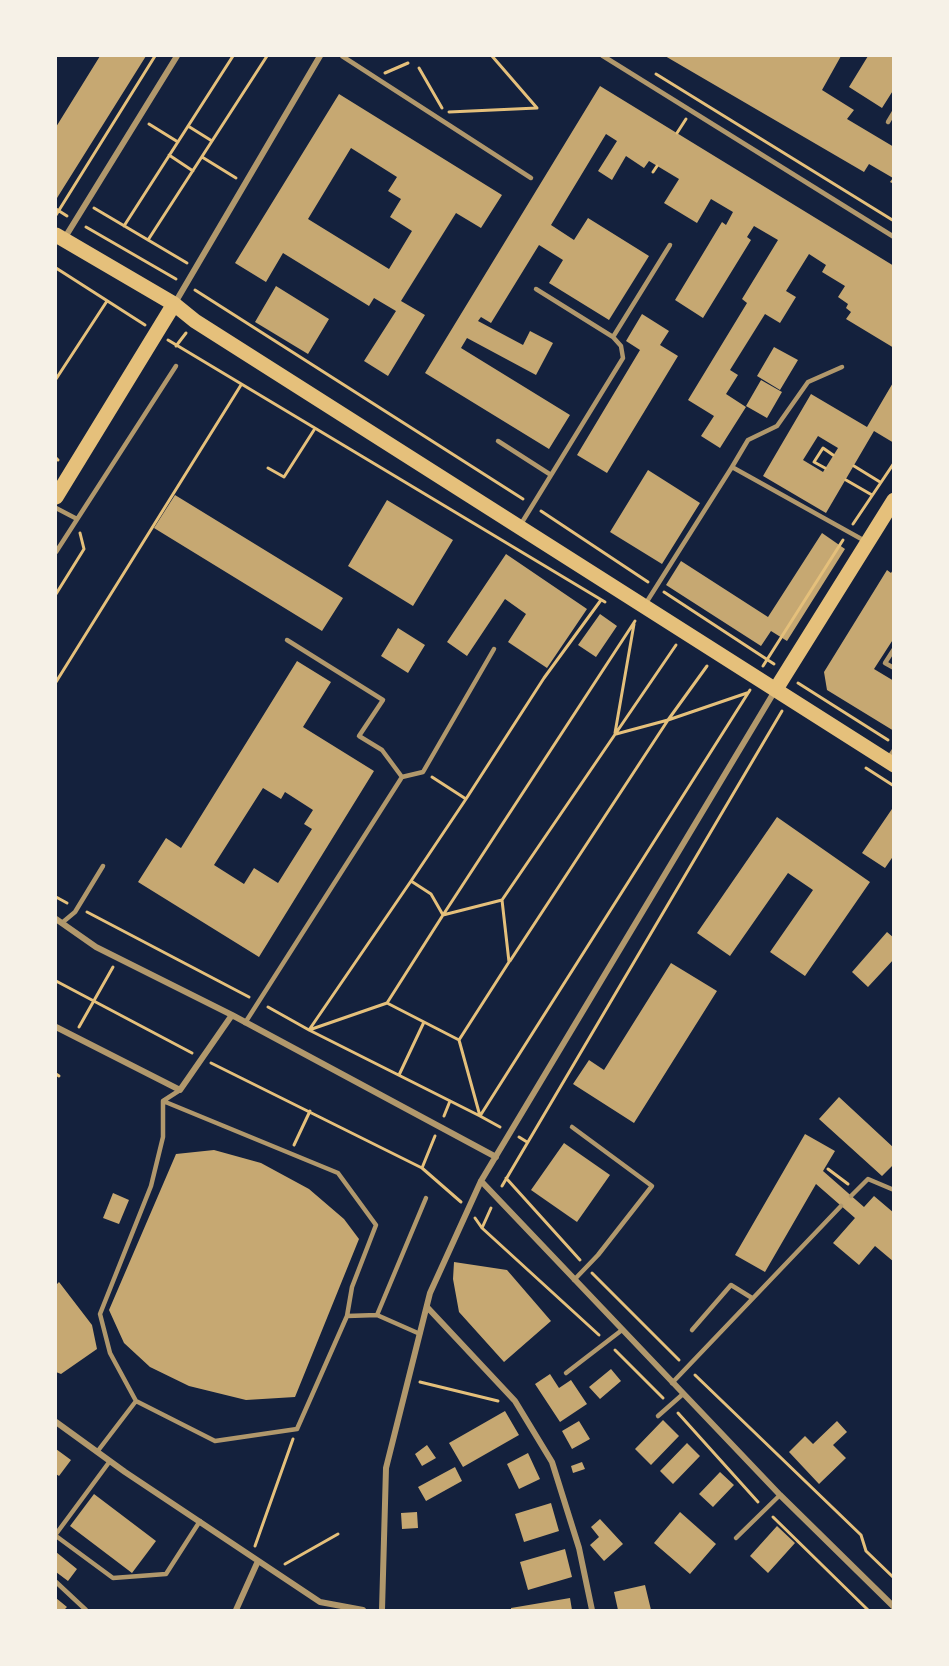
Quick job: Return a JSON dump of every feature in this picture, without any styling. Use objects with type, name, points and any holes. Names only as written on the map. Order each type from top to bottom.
[{"type":"main road","points":[[58,242],[174,304],[195,321],[790,698],[891,759]]},
{"type":"main road","points":[[56,497],[174,304]]},
{"type":"main road","points":[[776,689],[784,672],[891,508]]},
{"type":"street","points":[[58,242],[177,56]]},
{"type":"street","points":[[174,304],[320,56]]},
{"type":"street","points":[[603,56],[894,237]]},
{"type":"street","points":[[382,1611],[386,1468],[430,1293],[481,1181],[776,689]]},
{"type":"street","points":[[56,919],[96,947],[232,1015],[496,1157]]},
{"type":"street","points":[[56,1027],[180,1090],[232,1015]]},
{"type":"street","points":[[481,1181],[780,1495],[894,1607]]},
{"type":"street","points":[[427,1307],[515,1401],[552,1462],[579,1548],[592,1611]]},
{"type":"street","points":[[56,1422],[110,1461],[320,1602],[363,1611]]},
{"type":"street","points":[[236,1611],[258,1561]]},
{"type":"lane","points":[[342,56],[531,178]]},
{"type":"lane","points":[[888,122],[894,112]]},
{"type":"lane","points":[[613,337],[670,245]]},
{"type":"lane","points":[[519,526],[623,358],[621,346],[613,337],[536,289]]},
{"type":"lane","points":[[56,552],[176,366]]},
{"type":"lane","points":[[644,605],[748,440],[777,426],[808,382],[843,367]]},
{"type":"lane","points":[[498,441],[551,475]]},
{"type":"lane","points":[[732,467],[867,542]]},
{"type":"lane","points":[[56,508],[77,519]]},
{"type":"lane","points":[[287,640],[382,700],[359,736],[382,750],[402,777]]},
{"type":"lane","points":[[245,1023],[402,777],[423,772],[494,649]]},
{"type":"lane","points":[[894,649],[885,663],[894,668]]},
{"type":"lane","points":[[63,922],[78,908],[103,866]]},
{"type":"lane","points":[[163,1101],[180,1090]]},
{"type":"lane","points":[[163,1101],[338,1173],[376,1225],[352,1287],[347,1316],[297,1429],[216,1441],[136,1401],[110,1353],[100,1314],[151,1186],[163,1137],[163,1101]]},
{"type":"lane","points":[[572,1127],[652,1186],[574,1280]]},
{"type":"lane","points":[[851,1196],[868,1179],[894,1190]]},
{"type":"lane","points":[[377,1315],[426,1198]]},
{"type":"lane","points":[[672,1383],[841,1206]]},
{"type":"lane","points":[[692,1330],[731,1285],[752,1298]]},
{"type":"lane","points":[[347,1316],[377,1315],[420,1334]]},
{"type":"lane","points":[[566,1373],[622,1330]]},
{"type":"lane","points":[[658,1416],[683,1394]]},
{"type":"lane","points":[[97,1452],[136,1401]]},
{"type":"lane","points":[[110,1461],[56,1535],[113,1578],[166,1574],[200,1521]]},
{"type":"lane","points":[[736,1538],[780,1495]]},
{"type":"lane","points":[[56,1582],[86,1611]]},
{"type":"path","points":[[155,56],[56,212],[74,220],[186,285],[532,505],[767,659],[894,463]]},
{"type":"path","points":[[124,226],[233,56]]},
{"type":"path","points":[[148,240],[267,56]]},
{"type":"path","points":[[429,112],[537,108],[492,56]]},
{"type":"path","points":[[375,77],[408,63]]},
{"type":"path","points":[[419,68],[444,112]]},
{"type":"path","points":[[646,68],[894,221]]},
{"type":"path","points":[[138,117],[178,142]]},
{"type":"path","points":[[677,133],[687,117]]},
{"type":"path","points":[[188,126],[212,141]]},
{"type":"path","points":[[169,155],[193,171]]},
{"type":"path","points":[[202,157],[245,184]]},
{"type":"path","points":[[653,172],[657,166]]},
{"type":"path","points":[[85,202],[196,268]]},
{"type":"path","points":[[56,268],[156,332]]},
{"type":"path","points":[[56,379],[107,301]]},
{"type":"path","points":[[186,352],[609,605]]},
{"type":"path","points":[[56,682],[241,385]]},
{"type":"path","points":[[268,468],[284,477],[314,430]]},
{"type":"path","points":[[825,468],[814,462],[822,448],[833,454]]},
{"type":"path","points":[[854,466],[880,482]]},
{"type":"path","points":[[846,480],[872,495]]},
{"type":"path","points":[[56,594],[84,549]]},
{"type":"path","points":[[309,1030],[466,799],[544,678],[601,600]]},
{"type":"path","points":[[626,616],[642,625]]},
{"type":"path","points":[[615,735],[635,621]]},
{"type":"path","points":[[309,1030],[387,1003],[635,621]]},
{"type":"path","points":[[666,640],[683,651]]},
{"type":"path","points":[[509,962],[502,900],[676,645]]},
{"type":"path","points":[[699,661],[716,671]]},
{"type":"path","points":[[459,1040],[668,720],[707,666]]},
{"type":"path","points":[[784,672],[894,744]]},
{"type":"path","points":[[741,687],[749,692]]},
{"type":"path","points":[[615,735],[668,720],[749,692]]},
{"type":"path","points":[[480,1116],[749,692]]},
{"type":"path","points":[[482,1228],[495,1198],[790,698]]},
{"type":"path","points":[[423,772],[466,799]]},
{"type":"path","points":[[411,881],[430,894],[443,915]]},
{"type":"path","points":[[443,915],[502,900]]},
{"type":"path","points":[[78,908],[309,1030],[480,1116]]},
{"type":"path","points":[[74,1036],[118,958]]},
{"type":"path","points":[[56,981],[203,1059],[422,1168],[469,1208],[482,1228],[608,1343],[670,1405],[765,1510],[868,1611]]},
{"type":"path","points":[[387,1003],[459,1040],[480,1116]]},
{"type":"path","points":[[399,1076],[424,1022]]},
{"type":"path","points":[[290,1153],[310,1111]]},
{"type":"path","points":[[828,1170],[856,1190]]},
{"type":"path","points":[[507,1178],[586,1267],[686,1367],[861,1535],[866,1551],[894,1578]]},
{"type":"path","points":[[409,1379],[507,1403]]},
{"type":"path","points":[[254,1547],[297,1429]]},
{"type":"path","points":[[273,1571],[338,1534]]},
{"type":"building","points":[[100,56],[146,56],[57,198],[56,127]]},
{"type":"building","points":[[665,56],[841,56],[822,90],[854,110],[847,119],[894,147],[894,184],[890,182],[893,178],[869,164],[864,172]]},
{"type":"building","points":[[868,56],[894,56],[894,89],[882,108],[849,87]]},
{"type":"building","points":[[600,86],[894,266],[894,348],[846,319],[851,312],[846,308],[848,304],[838,297],[845,286],[822,272],[826,265],[809,254],[786,291],[796,297],[780,323],[765,314],[730,370],[738,375],[726,394],[746,407],[720,448],[701,436],[714,416],[688,400],[747,303],[742,299],[778,240],[754,226],[747,237],[751,240],[703,318],[675,300],[722,222],[726,225],[733,212],[711,199],[697,223],[664,203],[679,179],[649,161],[644,168],[626,156],[612,180],[598,171],[617,141],[606,134],[551,225],[574,240],[588,218],[649,256],[609,320],[549,283],[563,260],[539,245],[491,323],[481,317],[478,321],[523,345],[530,331],[553,343],[536,375],[467,338],[461,348],[570,415],[549,449],[425,373]]},
{"type":"building","points":[[339,94],[502,195],[481,228],[456,213],[401,301],[425,315],[388,376],[364,361],[396,311],[374,298],[369,306],[283,253],[266,282],[235,263]],"holes":[[[351,148],[397,177],[388,191],[401,199],[390,217],[412,231],[389,269],[308,219]]]},
{"type":"building","points":[[276,286],[329,319],[308,354],[255,322]]},
{"type":"building","points":[[642,314],[669,331],[660,345],[678,356],[607,473],[577,455],[640,350],[626,341]]},
{"type":"building","points":[[774,347],[798,360],[780,390],[757,376]]},
{"type":"building","points":[[761,380],[782,392],[767,418],[746,406]]},
{"type":"building","points":[[894,381],[894,443],[874,431],[826,513],[763,476],[811,394],[867,427]],"holes":[[[818,436],[838,448],[823,472],[803,460]]]},
{"type":"building","points":[[648,470],[700,503],[662,564],[610,532]]},
{"type":"building","points":[[175,495],[343,598],[322,631],[154,528]]},
{"type":"building","points":[[387,500],[453,540],[413,606],[348,566]]},
{"type":"building","points":[[822,533],[845,549],[787,641],[771,631],[761,646],[666,585],[681,561],[768,617]]},
{"type":"building","points":[[506,554],[587,609],[547,668],[508,642],[526,614],[505,599],[467,656],[447,642]]},
{"type":"building","points":[[894,568],[894,638],[874,669],[894,681],[894,731],[827,690],[824,672],[887,570],[891,573]]},
{"type":"building","points":[[600,614],[617,626],[596,657],[578,645]]},
{"type":"building","points":[[398,628],[425,645],[408,673],[381,656]]},
{"type":"building","points":[[297,661],[331,682],[303,727],[374,771],[259,957],[138,882],[166,838],[181,848]],"holes":[[[263,788],[281,799],[285,792],[313,810],[304,824],[312,829],[278,883],[254,868],[244,884],[214,865]]]},
{"type":"building","points":[[894,806],[894,855],[885,868],[862,853]]},
{"type":"building","points":[[777,817],[870,882],[805,976],[770,952],[813,890],[788,873],[730,956],[697,933]]},
{"type":"building","points":[[887,932],[894,938],[894,959],[868,987],[852,972]]},
{"type":"building","points":[[671,963],[717,991],[634,1123],[573,1084],[589,1060],[604,1070]]},
{"type":"building","points":[[839,1097],[894,1148],[894,1164],[882,1176],[819,1119]]},
{"type":"building","points":[[805,1134],[835,1151],[823,1171],[864,1207],[874,1196],[894,1213],[894,1262],[875,1246],[859,1265],[833,1243],[855,1218],[816,1184],[765,1272],[735,1255]]},
{"type":"building","points":[[564,1143],[610,1175],[577,1222],[531,1190]]},
{"type":"building","points":[[214,1150],[261,1163],[309,1189],[344,1219],[359,1239],[295,1397],[246,1400],[189,1386],[150,1367],[124,1343],[109,1310],[176,1154]]},
{"type":"building","points":[[113,1193],[129,1200],[119,1224],[103,1218]]},
{"type":"building","points":[[454,1262],[507,1270],[551,1321],[504,1362],[459,1312],[453,1279]]},
{"type":"building","points":[[59,1282],[92,1325],[97,1349],[61,1374],[56,1372],[56,1285]]},
{"type":"building","points":[[611,1369],[621,1381],[600,1399],[589,1387]]},
{"type":"building","points":[[550,1374],[559,1388],[571,1380],[587,1404],[560,1422],[535,1384]]},
{"type":"building","points":[[505,1411],[519,1435],[463,1467],[449,1443]]},
{"type":"building","points":[[663,1420],[679,1436],[651,1465],[635,1449]]},
{"type":"building","points":[[579,1421],[590,1439],[572,1449],[562,1431]]},
{"type":"building","points":[[837,1421],[847,1432],[833,1445],[846,1458],[819,1484],[789,1452],[805,1436],[813,1444]]},
{"type":"building","points":[[687,1443],[700,1456],[673,1484],[660,1471]]},
{"type":"building","points":[[427,1445],[436,1458],[422,1466],[415,1454]]},
{"type":"building","points":[[56,1449],[71,1460],[59,1476],[56,1474]]},
{"type":"building","points":[[528,1453],[540,1479],[519,1489],[507,1464]]},
{"type":"building","points":[[582,1462],[585,1469],[573,1473],[571,1466]]},
{"type":"building","points":[[455,1467],[462,1481],[426,1501],[418,1487]]},
{"type":"building","points":[[720,1472],[734,1485],[713,1507],[699,1494]]},
{"type":"building","points":[[94,1494],[156,1541],[132,1573],[70,1526]]},
{"type":"building","points":[[551,1503],[559,1531],[524,1542],[515,1514]]},
{"type":"building","points":[[417,1512],[418,1528],[402,1529],[401,1513]]},
{"type":"building","points":[[680,1512],[716,1544],[690,1574],[654,1543]]},
{"type":"building","points":[[600,1519],[623,1544],[604,1561],[590,1545],[599,1537],[591,1527]]},
{"type":"building","points":[[777,1526],[795,1543],[768,1573],[750,1556]]},
{"type":"building","points":[[565,1549],[572,1577],[528,1590],[520,1562]]},
{"type":"building","points":[[56,1552],[77,1569],[68,1581],[56,1572]]},
{"type":"building","points":[[645,1585],[651,1610],[618,1610],[614,1592]]},
{"type":"building","points":[[56,1598],[67,1607],[64,1610],[56,1610]]},
{"type":"building","points":[[570,1598],[572,1610],[511,1610],[511,1608]]}]
